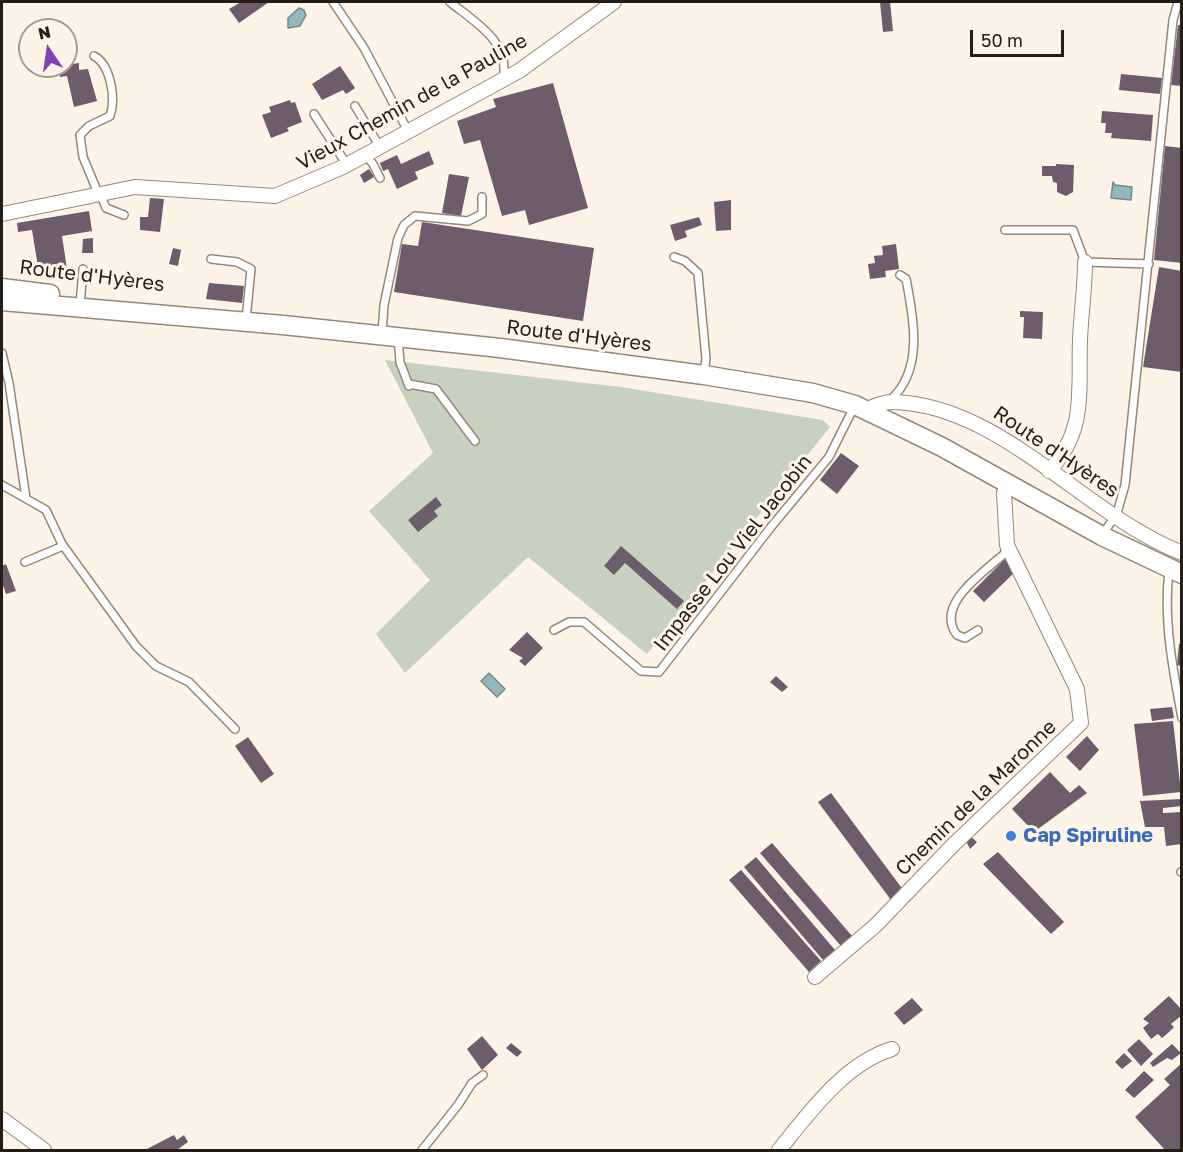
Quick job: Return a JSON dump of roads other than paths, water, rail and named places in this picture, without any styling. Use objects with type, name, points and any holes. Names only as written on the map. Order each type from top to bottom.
[{"type":"main road","name":"Route d'Hyères","points":[[2,288],[80,304]]},
{"type":"main road","name":"Route d'Hyères","points":[[2,301],[80,304],[246,320],[704,375],[813,393],[860,407],[942,447],[1102,536],[1176,571]]},
{"type":"street","name":"Vieux Chemin de la Pauline","points":[[2,214],[135,187],[245,196],[274,196],[347,165],[503,80],[614,2]]},
{"type":"street","points":[[1049,471],[1063,455],[1074,431],[1080,407],[1080,339],[1085,291],[1085,262]]},
{"type":"street","points":[[860,407],[889,401]]},
{"type":"street","name":"Route d'Hyères","points":[[889,401],[932,409],[969,421],[996,434],[1113,518],[1182,553]]},
{"type":"street","name":"Chemin de la Maronne","points":[[815,977],[876,925],[952,845],[1081,723],[1077,689],[1007,545],[1004,493],[1009,484]]},
{"type":"street","points":[[779,1150],[851,1069],[875,1054],[892,1049]]},
{"type":"street","points":[[2,1119],[44,1150]]},
{"type":"lane","points":[[333,2],[364,48],[408,131]]},
{"type":"lane","points":[[450,2],[498,44],[504,54],[503,80]]},
{"type":"lane","points":[[1102,536],[1117,513],[1125,485],[1173,20],[1178,2]]},
{"type":"lane","points":[[94,56],[106,70],[114,104],[110,116],[89,126],[80,135],[83,157],[105,208],[124,215]]},
{"type":"lane","points":[[355,106],[380,147]]},
{"type":"lane","points":[[315,114],[347,165]]},
{"type":"lane","points":[[365,155],[380,178]]},
{"type":"lane","points":[[475,441],[436,389],[409,385],[390,337],[384,305],[398,238],[404,225],[415,216],[468,221],[482,214],[482,197]]},
{"type":"lane","points":[[1005,230],[1073,230],[1085,262],[1149,264]]},
{"type":"lane","points":[[674,257],[685,261],[698,273],[706,359],[704,375]]},
{"type":"lane","points":[[211,259],[237,262],[251,269],[246,320]]},
{"type":"lane","points":[[80,304],[83,269]]},
{"type":"lane","points":[[889,401],[903,386],[912,368],[914,344],[909,294],[906,279],[900,275]]},
{"type":"lane","points":[[2,353],[9,383],[26,498]]},
{"type":"lane","name":"Impasse Lou Viel Jacobin","points":[[554,630],[569,622],[584,622],[641,671],[659,672],[771,526],[829,457],[860,407]]},
{"type":"lane","points":[[2,484],[46,510],[63,546],[136,646],[156,666],[189,682],[235,729]]},
{"type":"lane","points":[[978,630],[965,638],[957,635],[950,627],[949,618],[954,603],[1004,554],[1007,545]]},
{"type":"lane","points":[[25,562],[63,546]]},
{"type":"lane","points":[[1176,571],[1167,591],[1170,638],[1182,718]]},
{"type":"lane","points":[[422,1150],[458,1105],[472,1083],[483,1075]]},
{"type":"water","points":[[299,8],[304,10],[306,15],[300,26],[288,28],[288,18]]},
{"type":"water","points":[[1113,182],[1115,185],[1132,187],[1131,200],[1111,198]]},
{"type":"water","points":[[489,673],[505,689],[497,697],[481,681]]},
{"type":"place","name":"Cap Spiruline","points":[[1011,836]]}]
